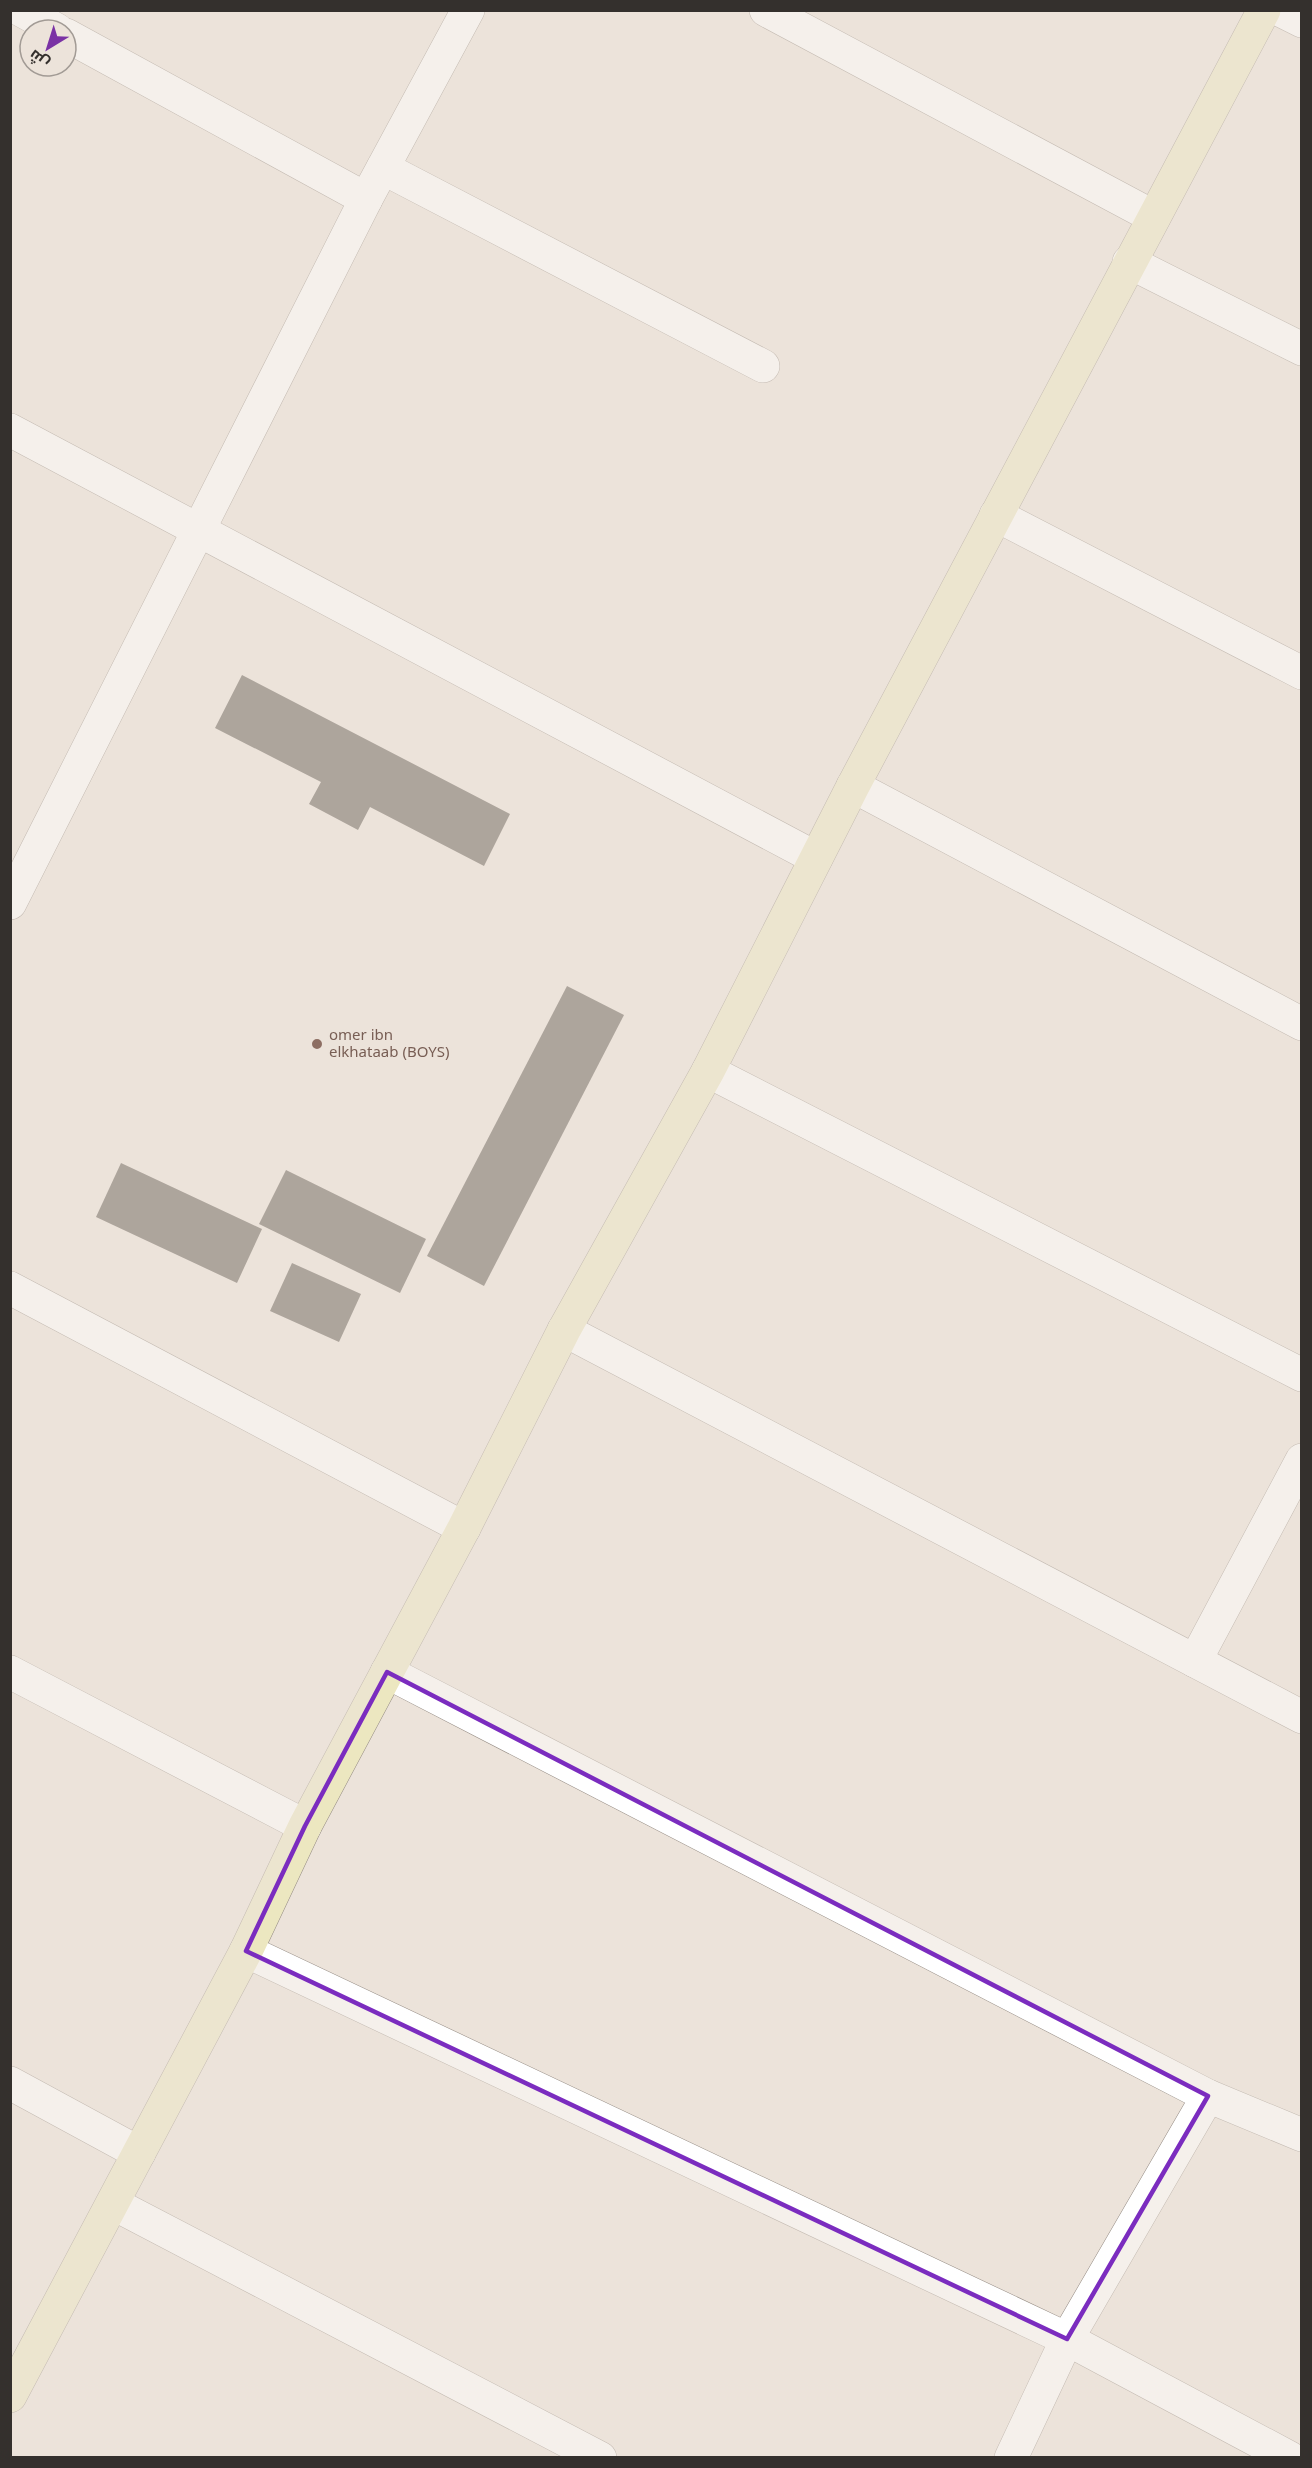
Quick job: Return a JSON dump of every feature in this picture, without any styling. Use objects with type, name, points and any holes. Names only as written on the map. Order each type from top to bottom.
[{"type":"main road","points":[[10,2396],[114,2204],[246,1951],[304,1826],[464,1528],[564,1330],[708,1071],[853,786],[1264,10]]},
{"type":"street","points":[[21,10],[35,18]]},
{"type":"street","points":[[15,883],[200,531],[382,168],[468,10]]},
{"type":"street","points":[[766,10],[1154,217]]},
{"type":"street","points":[[1280,10],[1302,21]]},
{"type":"street","points":[[78,42],[366,199]]},
{"type":"street","points":[[382,168],[763,366]]},
{"type":"street","points":[[1129,262],[1302,349]]},
{"type":"street","points":[[10,430],[816,858]]},
{"type":"street","points":[[996,515],[1302,673]]},
{"type":"street","points":[[853,786],[1302,1024]]},
{"type":"street","points":[[708,1071],[1302,1376]]},
{"type":"street","points":[[10,1288],[464,1528]]},
{"type":"street","points":[[564,1330],[1302,1717]]},
{"type":"street","points":[[1196,1661],[1302,1460]]},
{"type":"street","points":[[387,1671],[1208,2096],[1302,2135]]},
{"type":"street","points":[[10,1672],[304,1826]]},
{"type":"street","points":[[246,1951],[1068,2339],[1290,2457]]},
{"type":"street","points":[[10,2083],[139,2153]]},
{"type":"street","points":[[1011,2457],[1068,2339],[1208,2096]]},
{"type":"street","points":[[114,2204],[600,2457]]},
{"type":"highlighted area","points":[[387,1672],[1208,2096],[1067,2339],[246,1951],[305,1826]]},
{"type":"building","points":[[242,675],[510,814],[484,866],[370,807],[358,830],[309,804],[321,782],[215,728]]},
{"type":"building","points":[[567,986],[624,1015],[484,1286],[427,1256]]},
{"type":"building","points":[[121,1163],[262,1229],[237,1283],[96,1217]]},
{"type":"building","points":[[286,1170],[426,1239],[400,1293],[259,1224]]},
{"type":"building","points":[[292,1263],[361,1294],[339,1342],[270,1311]]},
{"type":"place","name":"omer ibn elkhataab (BOYS)","points":[[317,1044]]}]
